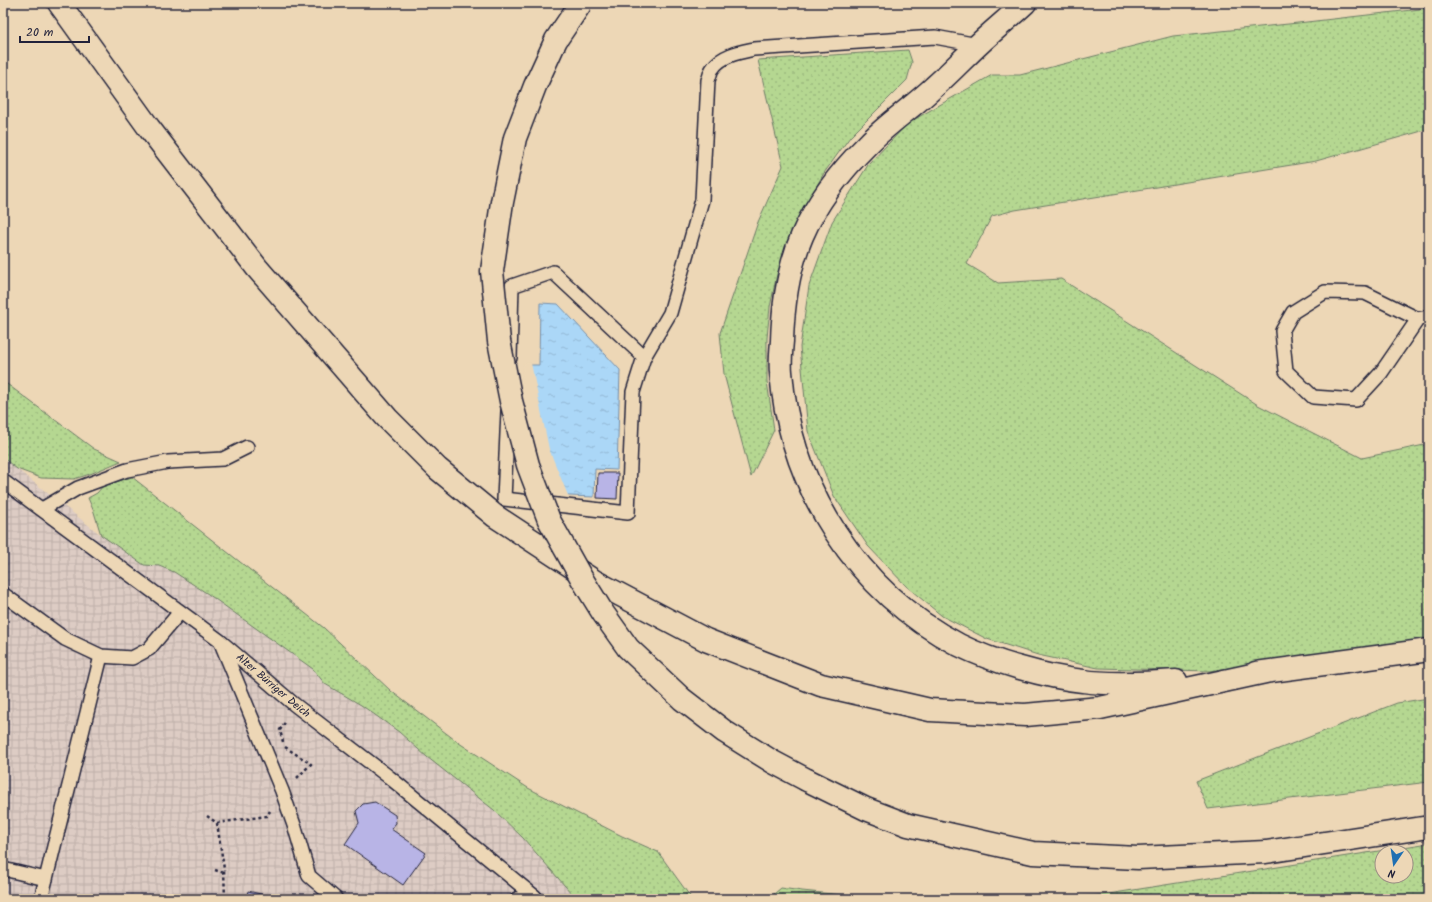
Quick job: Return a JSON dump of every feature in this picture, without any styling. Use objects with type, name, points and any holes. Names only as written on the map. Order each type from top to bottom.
[{"type":"highway","points":[[59,3],[149,128],[257,268],[387,418],[438,469],[496,516],[594,581],[706,640],[821,685],[930,710],[1025,715],[1100,708],[1270,672]]},
{"type":"highway","points":[[581,3],[556,40],[515,138],[502,202],[492,271],[499,341],[511,401],[528,466],[549,520],[582,579],[603,613],[628,648],[682,698],[725,732],[773,762],[807,780],[866,809],[908,825],[1033,853],[1138,858],[1266,852],[1429,827]]},
{"type":"highway","points":[[1025,3],[978,44],[933,88],[864,148],[834,181],[813,214],[801,237],[788,278],[782,320],[781,370],[786,411],[800,463],[820,509],[843,545],[870,578],[929,628],[960,646],[985,657],[1050,675],[1084,681],[1121,683],[1165,682],[1270,672],[1429,650]]},
{"type":"lane","points":[[644,357],[553,272],[512,286],[504,500],[628,513],[632,392],[644,357],[670,313],[702,200],[708,80],[712,69],[720,60],[735,53],[754,49],[935,36],[978,44]]},
{"type":"lane","points":[[1326,292],[1365,293],[1424,318],[1381,373],[1356,400],[1312,397],[1286,371],[1282,331],[1293,312],[1326,292]]},
{"type":"lane","points":[[42,509],[78,488],[127,470],[168,462],[223,459],[247,447]]},
{"type":"lane","name":"Alter Bürriger Deich","points":[[3,481],[220,641],[295,705],[389,776],[535,897]]},
{"type":"lane","points":[[3,594],[65,639],[101,656],[132,658],[150,649],[180,612]]},
{"type":"lane","points":[[220,641],[282,791],[309,876],[336,899]]},
{"type":"lane","points":[[41,899],[101,656]]},
{"type":"lane","points":[[3,869],[46,879]]},
{"type":"lane","points":[[517,899],[535,897]]},
{"type":"path","points":[[217,823],[224,873],[225,899]]},
{"type":"path","points":[[215,870],[224,873]]},
{"type":"shaded area","points":[[3,458],[101,535],[144,565],[159,566],[174,572],[208,594],[313,669],[325,684],[361,705],[399,732],[427,757],[494,810],[523,838],[572,894],[574,899],[3,899]]},
{"type":"green space","points":[[1429,8],[1429,129],[1316,161],[1015,210],[992,216],[967,264],[998,283],[1061,279],[1258,405],[1362,458],[1429,444],[1429,639],[1209,671],[1098,668],[1038,655],[987,639],[942,616],[906,586],[868,546],[834,496],[808,431],[800,347],[809,286],[832,222],[868,165],[908,123],[992,75],[1020,75],[1173,36]]},
{"type":"green space","points":[[908,50],[912,62],[907,80],[850,137],[824,173],[807,203],[791,237],[777,274],[770,307],[767,338],[767,381],[774,430],[751,477],[724,374],[720,333],[758,222],[783,166],[758,60]]},
{"type":"green space","points":[[3,381],[94,449],[121,461],[74,479],[41,478],[17,469],[3,458]]},
{"type":"green space","points":[[132,477],[324,628],[391,691],[459,743],[528,788],[622,836],[658,852],[692,899],[574,899],[572,894],[523,838],[494,810],[427,757],[399,732],[361,705],[325,684],[313,669],[208,594],[174,572],[159,566],[144,565],[101,535],[88,498],[97,493],[103,486]]},
{"type":"green space","points":[[1429,698],[1429,782],[1208,809],[1196,781],[1397,703]]},
{"type":"green space","points":[[1429,843],[1429,899],[1047,899],[1102,895],[1374,852],[1374,884],[1414,884],[1414,845]]},
{"type":"green space","points":[[781,888],[802,891],[883,899],[768,899]]},
{"type":"water","points":[[540,303],[558,304],[620,370],[617,470],[595,469],[594,497],[522,494],[525,365],[539,365]]},
{"type":"pier","points":[[524,363],[531,363],[549,449],[569,498],[521,495]]},
{"type":"building","points":[[598,473],[618,473],[617,499],[597,498]]},
{"type":"building","points":[[375,802],[395,815],[396,823],[391,829],[426,853],[403,885],[345,844],[359,823],[356,811],[363,804]]},
{"type":"building","points":[[248,891],[281,899],[246,899]]}]
